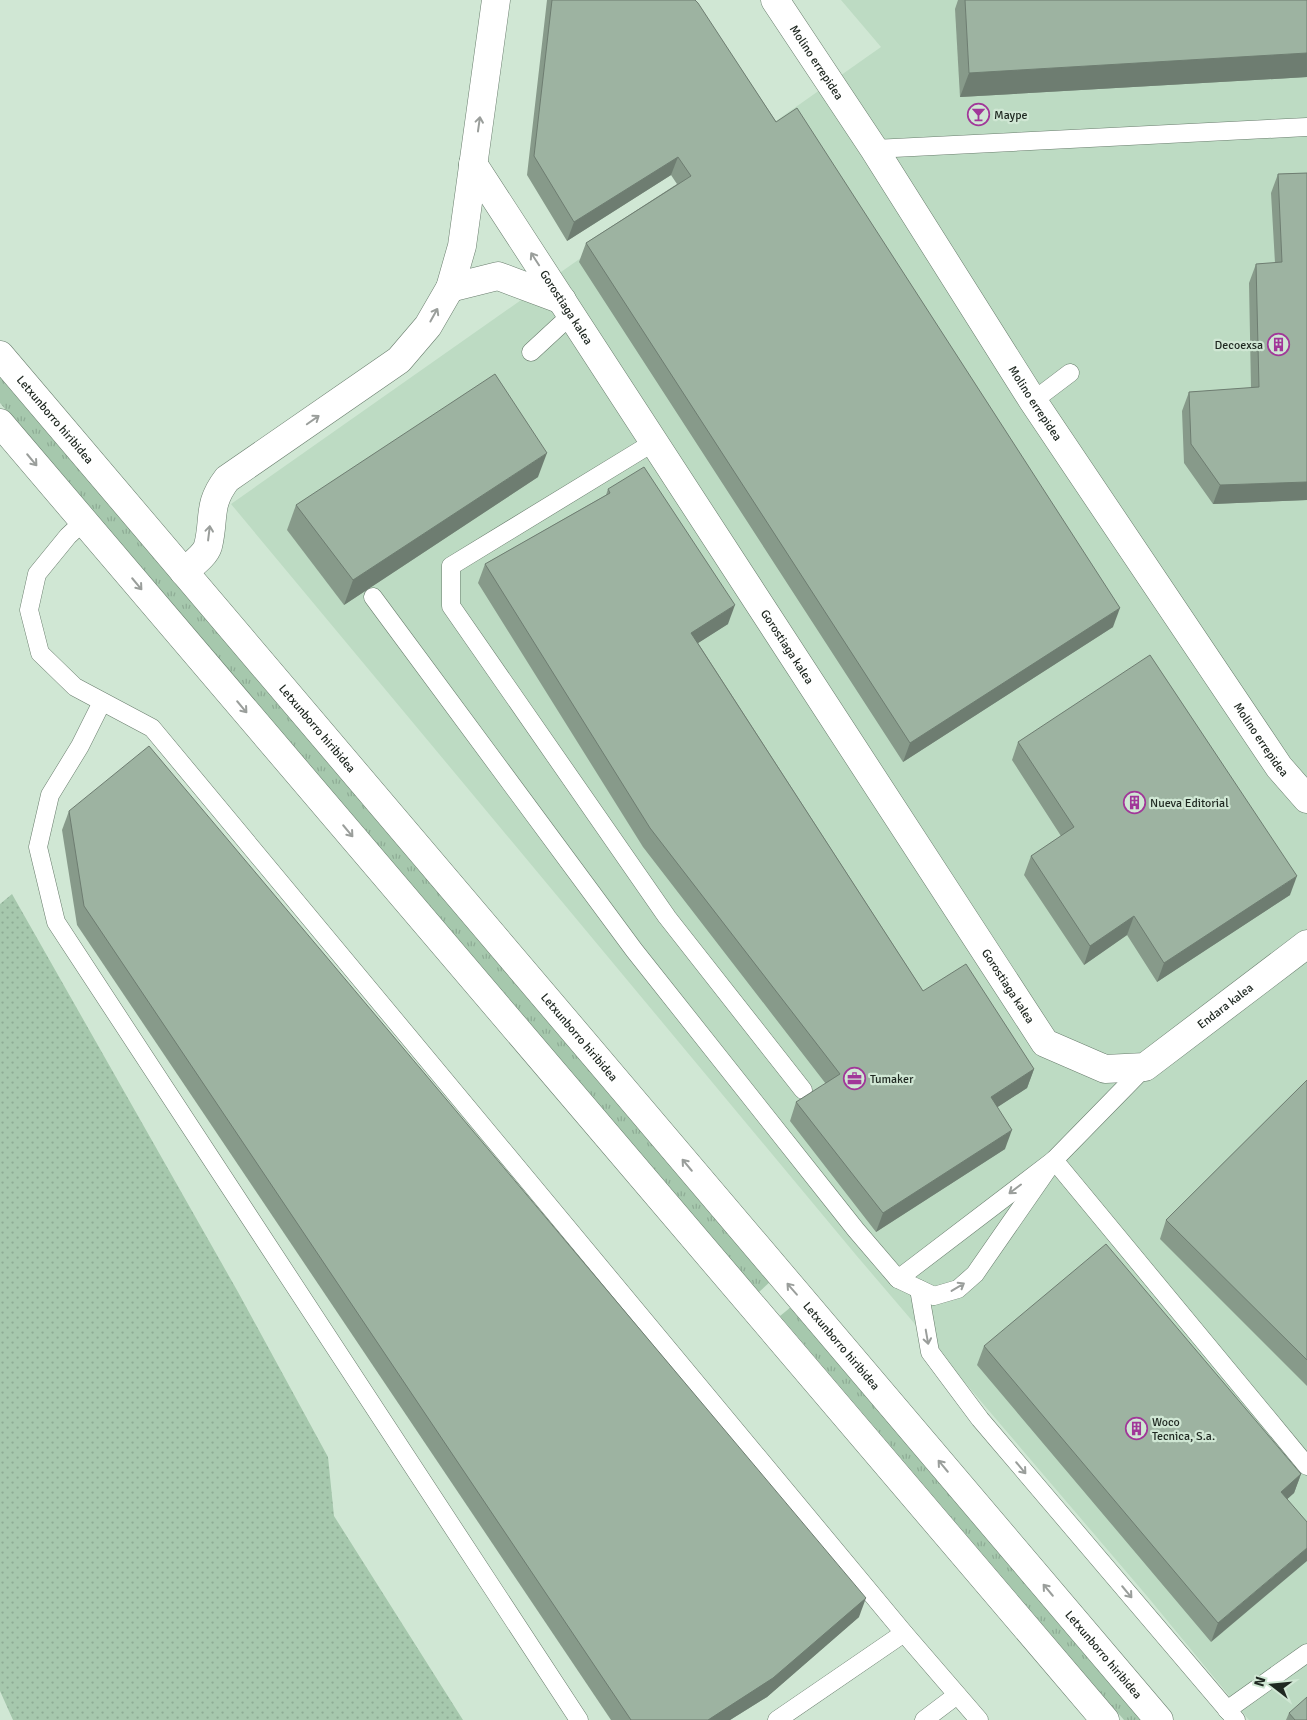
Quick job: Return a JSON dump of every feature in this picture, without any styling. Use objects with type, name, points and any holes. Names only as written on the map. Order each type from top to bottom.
[{"type":"main road","points":[[184,572],[207,548],[212,505],[218,491],[227,480],[399,360],[428,326],[450,288],[462,246],[496,0]]},
{"type":"main road","name":"Molino errepidea","points":[[775,0],[874,149],[1033,401],[1279,767],[1307,799]]},
{"type":"main road","name":"Gorostiaga kalea","points":[[473,164],[1045,1043],[1105,1069],[1145,1067]]},
{"type":"main road","points":[[450,288],[498,276],[567,307]]},
{"type":"main road","name":"Letxunborro hiribidea","points":[[0,355],[1159,1720]]},
{"type":"main road","points":[[0,423],[1105,1720]]},
{"type":"main road","name":"Endara kalea","points":[[1145,1067],[1307,944]]},
{"type":"lane","points":[[874,149],[1307,127]]},
{"type":"lane","points":[[531,352],[567,307]]},
{"type":"lane","points":[[1033,401],[1070,374]]},
{"type":"lane","points":[[654,442],[451,566],[451,606],[667,917],[803,1090]]},
{"type":"lane","points":[[84,521],[68,536],[37,574],[29,610],[40,653],[75,687],[152,728],[904,1633],[979,1720]]},
{"type":"lane","points":[[373,597],[634,950],[850,1222],[898,1279],[934,1296],[958,1290],[975,1274],[1054,1160]]},
{"type":"lane","points":[[102,702],[80,746],[50,795],[38,847],[56,922],[579,1720]]},
{"type":"lane","points":[[898,1279],[1054,1160],[1145,1067]]},
{"type":"lane","points":[[1054,1160],[1307,1466]]},
{"type":"lane","points":[[919,1289],[930,1352],[980,1419],[1231,1715],[1307,1653]]},
{"type":"lane","points":[[777,1720],[904,1633]]},
{"type":"lane","points":[[924,1720],[957,1695]]},
{"type":"shaded area","points":[[841,0],[1307,0],[1307,1720],[1249,1720],[1147,1596],[856,1255],[231,504],[881,47]]},
{"type":"green space","points":[[0,374],[772,1280],[758,1293],[0,403]]},
{"type":"green space","points":[[12,894],[238,1292],[328,1457],[334,1516],[463,1720],[13,1720],[0,1691],[0,904]]},
{"type":"green space","points":[[791,1307],[1142,1720],[1124,1720],[780,1316]]},
{"type":"building","points":[[552,0],[695,0],[776,122],[797,108],[1120,608],[910,743],[586,243],[691,176],[678,157],[574,222],[534,156]]},
{"type":"building","points":[[965,0],[1307,0],[1307,53],[969,73]]},
{"type":"building","name":"Decoexsa","points":[[1307,173],[1307,482],[1220,485],[1191,444],[1189,392],[1259,387],[1256,264],[1282,262],[1278,174]]},
{"type":"building","points":[[495,374],[547,453],[353,580],[296,505]]},
{"type":"building","points":[[644,467],[735,605],[691,633],[923,991],[966,964],[1034,1069],[991,1097],[1012,1130],[883,1213],[796,1102],[840,1074],[650,828],[485,564],[610,493],[608,489]]},
{"type":"building","name":"Nueva Editorial","points":[[1150,655],[1297,876],[1164,963],[1134,916],[1090,946],[1031,856],[1074,827],[1018,742]]},
{"type":"building","points":[[149,746],[866,1598],[773,1678],[708,1720],[631,1720],[84,906],[69,811]]},
{"type":"building","points":[[1307,1080],[1307,1360],[1166,1220]]},
{"type":"building","name":"Woco Tecnica, S.a.","points":[[1106,1244],[1301,1474],[1281,1492],[1307,1522],[1307,1548],[1218,1623],[984,1346]]},
{"type":"building","points":[[1307,1697],[1307,1720],[1295,1720],[1289,1713]]},
{"type":"place","name":"Maype","points":[[978,115]]},
{"type":"place","name":"Decoexsa","points":[[1279,345]]},
{"type":"place","name":"Nueva Editorial","points":[[1134,803]]},
{"type":"place","name":"Tumaker","points":[[854,1079]]},
{"type":"place","name":"Woco Tecnica, S.a.","points":[[1136,1429]]}]
